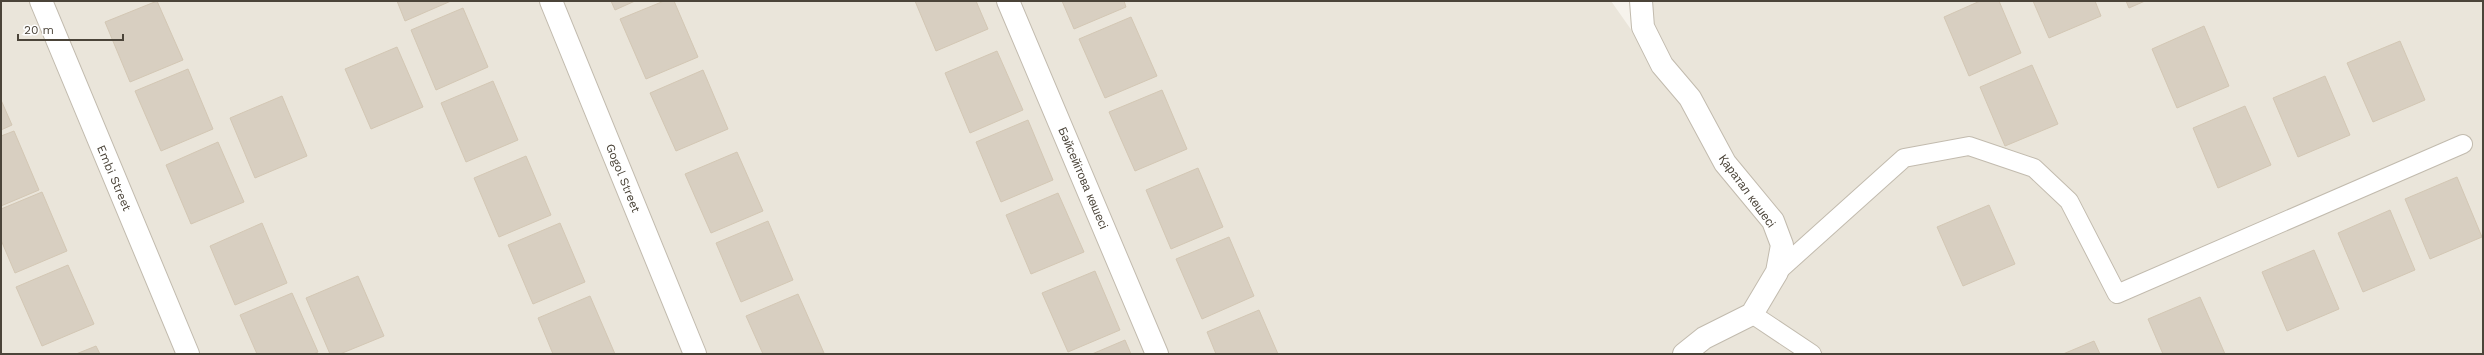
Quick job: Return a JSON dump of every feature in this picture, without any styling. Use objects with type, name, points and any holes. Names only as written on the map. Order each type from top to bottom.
[{"type":"street","name":"Embi Street","points":[[40,1],[188,354]]},
{"type":"street","name":"Gogol Street","points":[[551,1],[695,354]]},
{"type":"street","name":"Бәйсейітова көшесі","points":[[1008,1],[1157,354]]},
{"type":"street","name":"Қаратал көшесі","points":[[1641,1],[1643,26],[1662,65],[1690,98],[1725,163],[1773,221],[1782,246],[1777,272],[1752,314]]},
{"type":"street","points":[[1684,354],[1704,338],[1752,314]]},
{"type":"lane","points":[[1777,272],[1904,158],[1955,148],[1969,146],[2034,168],[2069,201],[2117,294],[2463,144]]},
{"type":"lane","points":[[1752,314],[1812,354]]},
{"type":"shaded area","points":[[1,1],[1611,1],[1722,159],[1641,1],[2483,1],[2483,354],[1,354]]},
{"type":"building","points":[[157,1],[183,60],[130,82],[105,22]]},
{"type":"building","points":[[397,1],[451,1],[405,21]]},
{"type":"building","points":[[611,1],[635,1],[615,10]]},
{"type":"building","points":[[664,1],[674,1],[698,57],[646,79],[620,19]]},
{"type":"building","points":[[915,1],[976,1],[988,29],[936,51]]},
{"type":"building","points":[[1062,1],[1124,1],[1126,7],[1074,29]]},
{"type":"building","points":[[1980,1],[1999,1],[2021,53],[1969,76],[1944,17]]},
{"type":"building","points":[[2033,1],[2095,1],[2101,16],[2049,38]]},
{"type":"building","points":[[2126,1],[2145,1],[2129,8]]},
{"type":"building","points":[[463,8],[488,67],[436,90],[411,30]]},
{"type":"building","points":[[1131,17],[1157,76],[1105,98],[1079,39]]},
{"type":"building","points":[[2204,26],[2229,86],[2177,108],[2152,49]]},
{"type":"building","points":[[2400,41],[2425,100],[2373,122],[2347,63]]},
{"type":"building","points":[[397,47],[423,107],[371,129],[345,69]]},
{"type":"building","points":[[997,51],[1023,110],[970,133],[945,73]]},
{"type":"building","points":[[2032,65],[2058,124],[2005,146],[1980,87]]},
{"type":"building","points":[[188,69],[213,129],[161,151],[135,91]]},
{"type":"building","points":[[703,70],[728,129],[676,151],[650,93]]},
{"type":"building","points":[[2325,76],[2350,135],[2298,157],[2273,98]]},
{"type":"building","points":[[493,81],[518,140],[466,162],[441,103]]},
{"type":"building","points":[[1162,90],[1187,149],[1135,171],[1109,112]]},
{"type":"building","points":[[282,96],[307,156],[255,178],[230,118]]},
{"type":"building","points":[[1,100],[12,125],[1,130]]},
{"type":"building","points":[[2245,106],[2271,165],[2218,188],[2193,128]]},
{"type":"building","points":[[1028,120],[1053,180],[1001,202],[976,142]]},
{"type":"building","points":[[14,131],[39,190],[1,206],[1,136]]},
{"type":"building","points":[[218,142],[244,202],[191,224],[166,165]]},
{"type":"building","points":[[737,152],[763,211],[711,233],[685,174]]},
{"type":"building","points":[[526,156],[551,215],[499,237],[474,178]]},
{"type":"building","points":[[1198,168],[1223,227],[1171,249],[1146,190]]},
{"type":"building","points":[[2457,177],[2482,237],[2430,259],[2405,199]]},
{"type":"building","points":[[42,192],[67,251],[15,273],[1,240],[1,209]]},
{"type":"building","points":[[1058,193],[1084,252],[1031,274],[1006,215]]},
{"type":"building","points":[[1989,205],[2015,264],[1963,286],[1937,227]]},
{"type":"building","points":[[2390,210],[2415,270],[2363,292],[2338,233]]},
{"type":"building","points":[[768,221],[793,280],[741,302],[716,243]]},
{"type":"building","points":[[262,223],[287,283],[235,305],[210,246]]},
{"type":"building","points":[[560,223],[585,282],[533,304],[508,245]]},
{"type":"building","points":[[1229,237],[1254,296],[1202,319],[1176,259]]},
{"type":"building","points":[[2314,250],[2339,309],[2287,331],[2262,272]]},
{"type":"building","points":[[68,265],[94,324],[42,346],[16,287]]},
{"type":"building","points":[[1095,271],[1120,330],[1068,352],[1042,293]]},
{"type":"building","points":[[358,276],[384,336],[340,354],[330,354],[306,298]]},
{"type":"building","points":[[292,293],[318,352],[313,354],[257,354],[240,315]]},
{"type":"building","points":[[798,294],[824,353],[763,354],[746,316]]},
{"type":"building","points":[[590,296],[615,354],[553,354],[538,318]]},
{"type":"building","points":[[2200,297],[2225,354],[2163,354],[2148,319]]},
{"type":"building","points":[[1259,310],[1278,354],[1216,354],[1207,332]]},
{"type":"building","points":[[1125,340],[1131,354],[1092,354]]},
{"type":"building","points":[[2094,341],[2100,354],[2063,354]]},
{"type":"building","points":[[96,346],[100,354],[76,354]]}]
